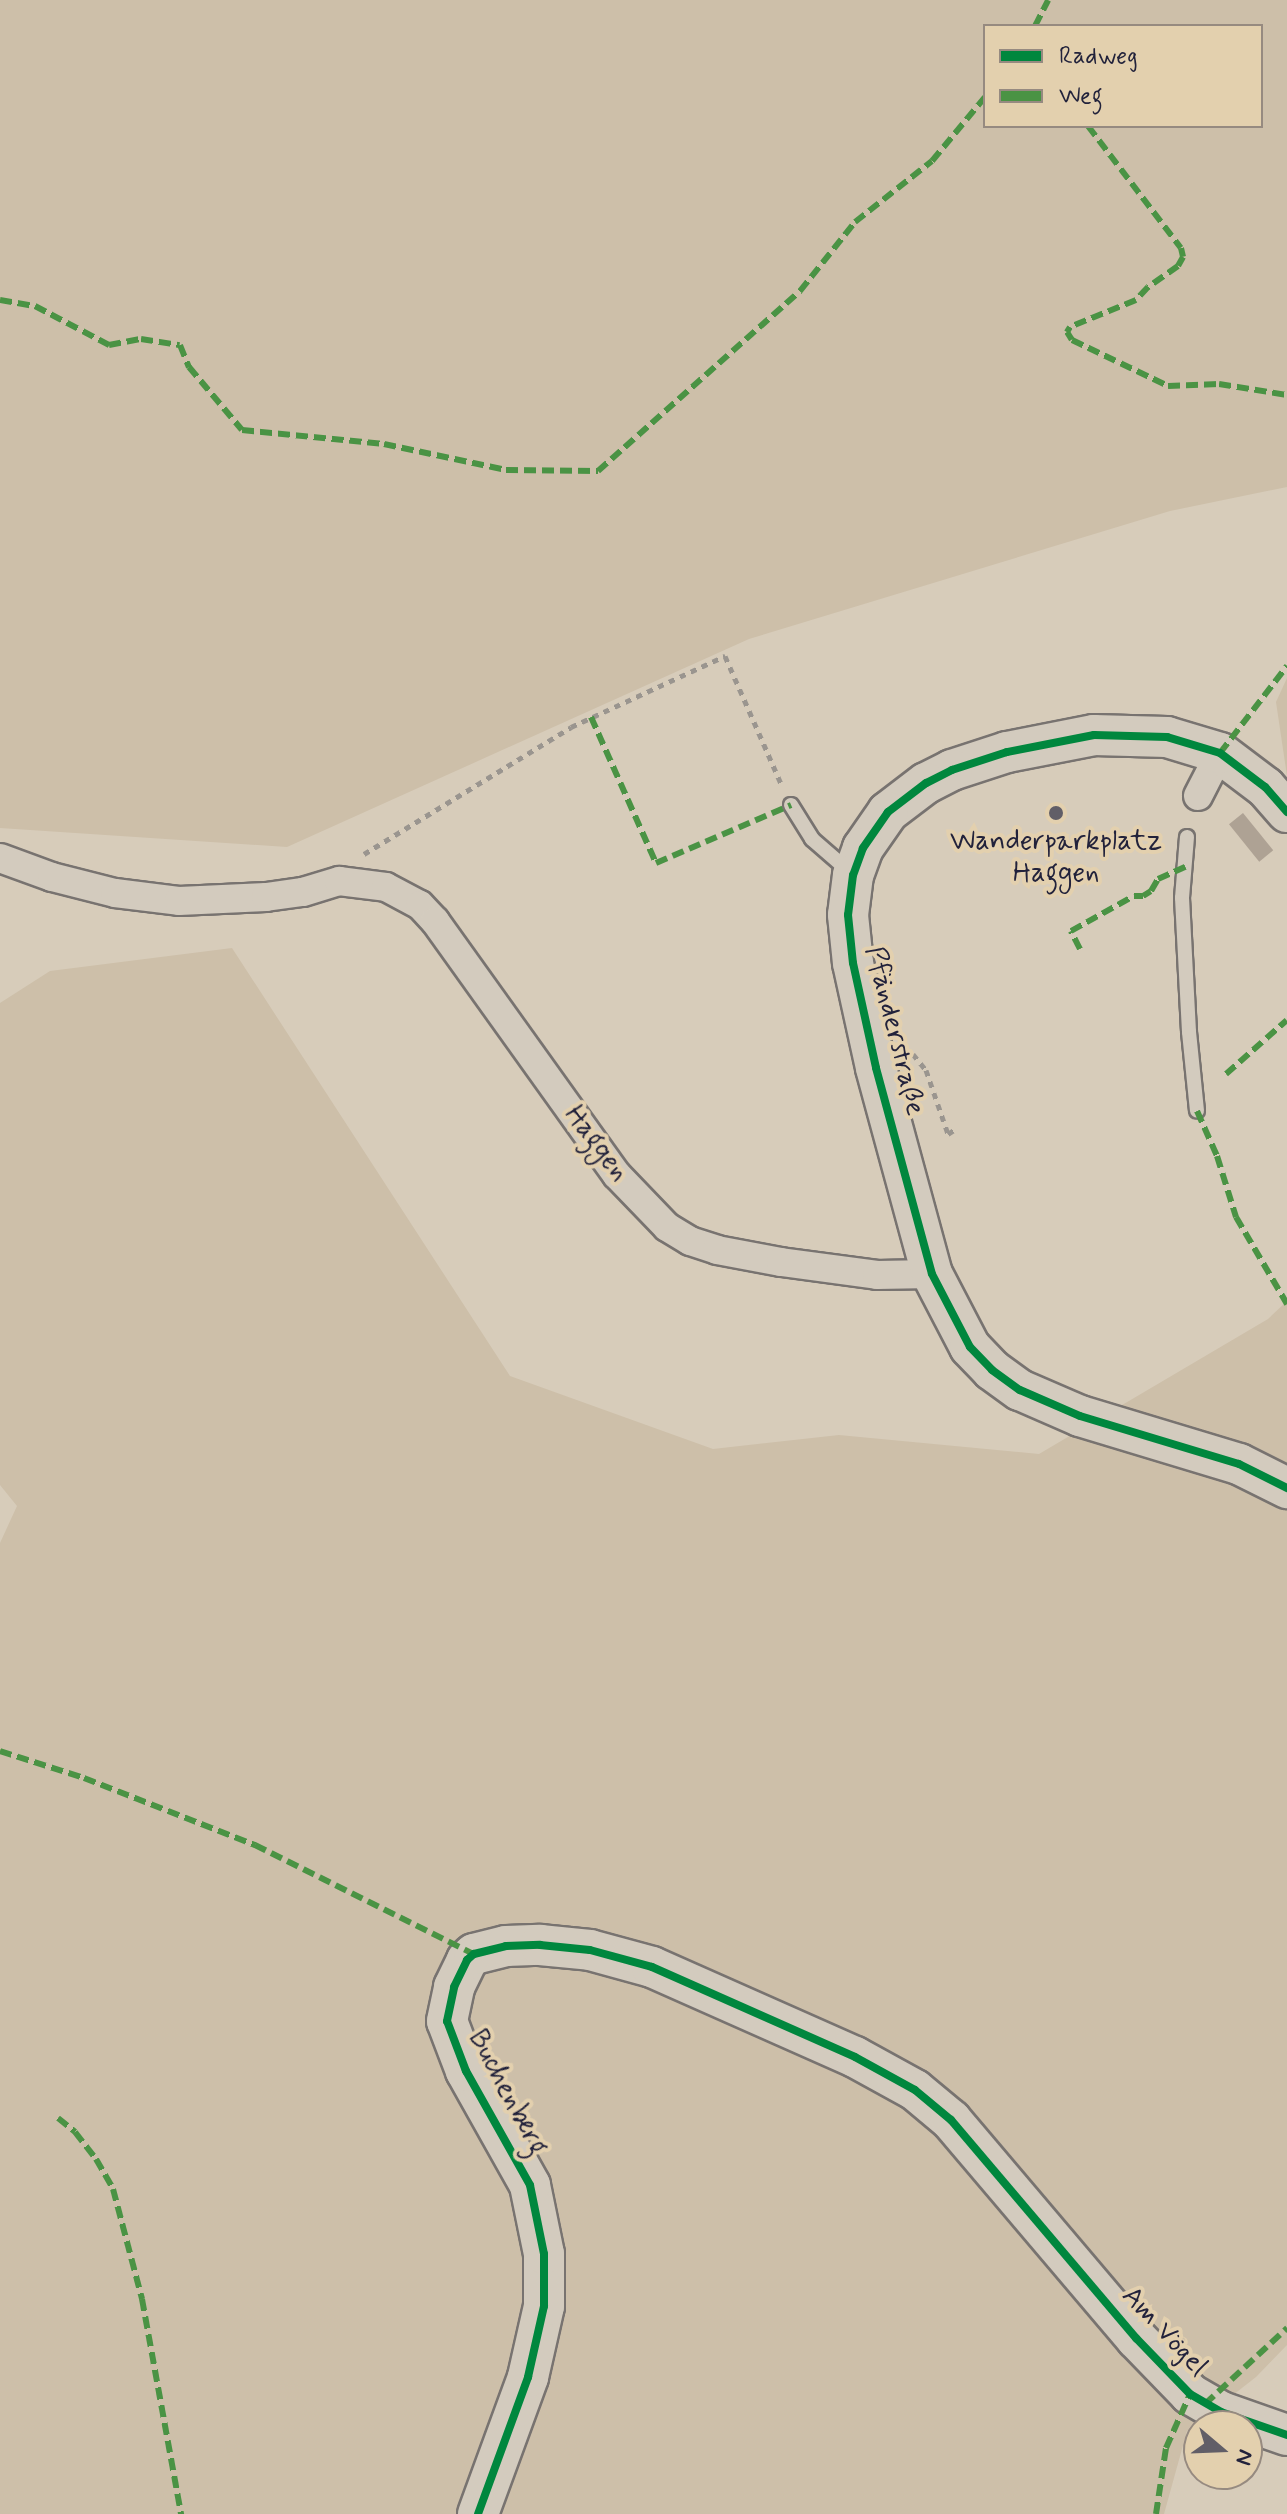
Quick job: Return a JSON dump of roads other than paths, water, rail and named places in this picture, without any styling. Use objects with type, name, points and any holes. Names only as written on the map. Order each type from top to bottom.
[{"type":"street","name":"Pfänderstraße","points":[[1287,812],[1265,787],[1220,753],[1167,737],[1094,735],[979,760],[926,783],[888,812],[863,848],[853,875],[848,915],[853,963],[876,1068],[932,1274],[970,1347],[992,1370],[1020,1390],[1080,1416],[1239,1464],[1287,1488]]},
{"type":"street","points":[[1198,796],[1220,753]]},
{"type":"street","name":"Haggen","points":[[0,858],[52,877],[115,893],[179,901],[266,897],[303,892],[339,881],[386,887],[420,905],[435,921],[617,1175],[667,1227],[690,1241],[717,1250],[781,1262],[877,1275],[932,1274]]},
{"type":"street","name":"Buchenberg","points":[[478,2514],[528,2377],[541,2329],[545,2284],[543,2241],[530,2185],[466,2071],[449,2029],[449,2003],[454,1987],[474,1954],[498,1947],[540,1945],[618,1956],[687,1982],[855,2057],[934,2104],[1037,2219]]},
{"type":"street","name":"Am Vögel","points":[[1037,2219],[1136,2338],[1190,2394],[1221,2412],[1287,2435]]},
{"type":"lane","points":[[791,805],[812,839],[853,875]]},
{"type":"lane","points":[[1187,837],[1182,898],[1189,1032],[1197,1111]]},
{"type":"place","name":"Wanderparkplatz Haggen","points":[[1056,813]]}]
